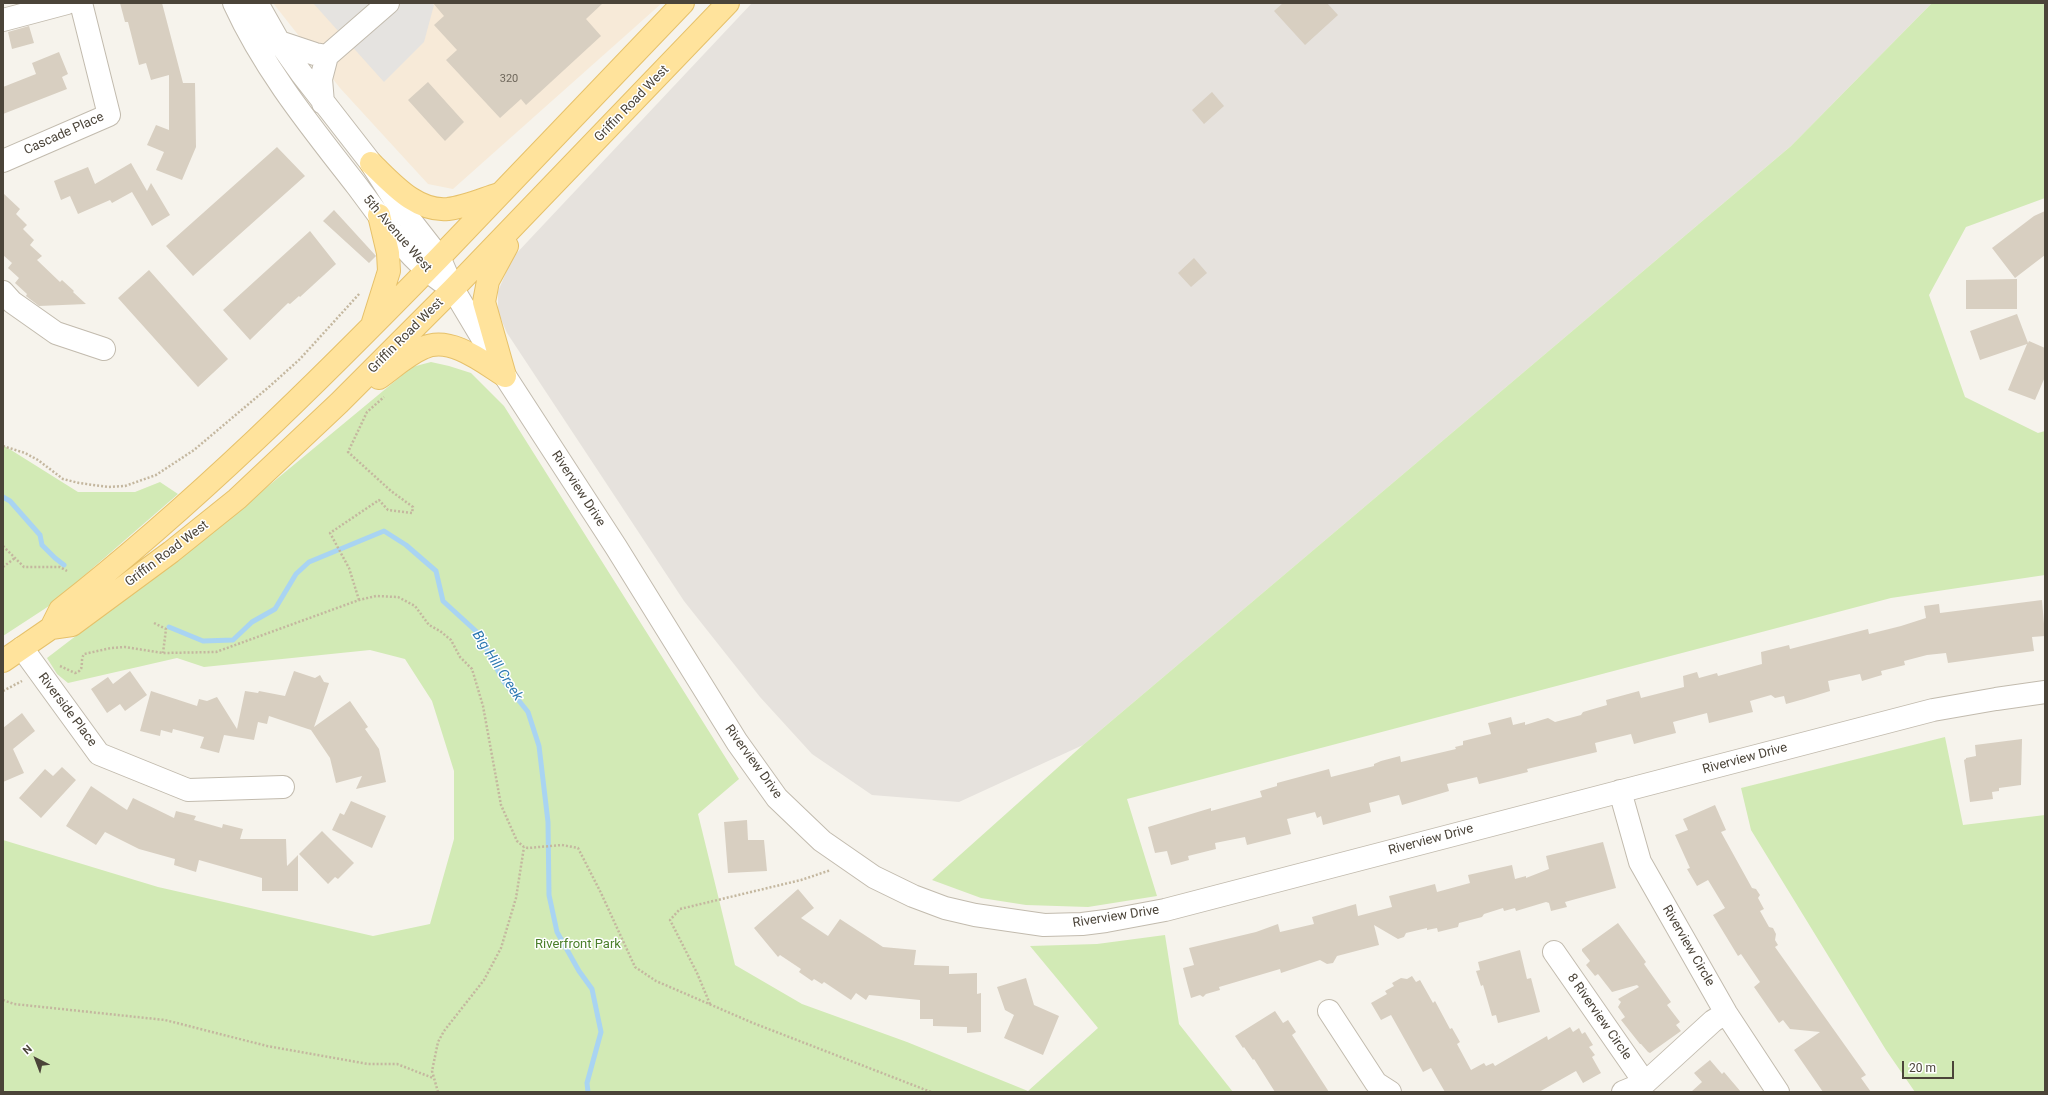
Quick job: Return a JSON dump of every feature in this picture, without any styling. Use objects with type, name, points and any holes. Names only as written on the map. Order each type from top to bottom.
[{"type":"main road","name":"Griffin Road West","points":[[51,628],[60,610],[110,571],[219,475],[311,388],[683,3]]},
{"type":"main road","name":"Griffin Road West","points":[[3,661],[51,628],[72,625],[171,552],[237,499],[339,403],[453,289],[526,215],[728,3]]},
{"type":"main road","points":[[371,163],[406,195],[436,209],[458,206],[500,194]]},
{"type":"main road","points":[[371,327],[389,271],[388,253],[379,215]]},
{"type":"main road","points":[[505,376],[484,302],[485,290],[492,272],[526,215]]},
{"type":"main road","points":[[339,403],[412,354],[432,345],[447,346],[471,355],[505,376]]},
{"type":"street","points":[[3,20],[67,3]]},
{"type":"street","name":"Cascade Place","points":[[3,161],[109,115],[81,3]]},
{"type":"street","name":"5th Avenue West","points":[[234,3],[283,90],[379,215],[432,264],[453,289]]},
{"type":"street","name":"5th Avenue West","points":[[257,3],[279,42],[322,103],[371,163],[396,202],[432,264]]},
{"type":"street","points":[[322,103],[321,79],[327,56],[388,3]]},
{"type":"street","points":[[279,42],[315,54],[327,56]]},
{"type":"street","name":"Riverview Drive","points":[[453,289],[505,376],[616,547],[737,742],[777,798],[822,841],[874,877],[914,896],[945,908],[1044,925],[1082,924],[1165,910],[1933,710],[2045,692]]},
{"type":"street","points":[[3,292],[12,302],[56,333],[104,349]]},
{"type":"street","name":"Riverside Place","points":[[22,648],[99,754],[188,790],[283,786]]},
{"type":"street","name":"Riverview Circle","points":[[1620,791],[1640,862],[1726,1013],[1778,1092]]},
{"type":"street","name":"8 Riverview Circle","points":[[1554,952],[1645,1083]]},
{"type":"street","points":[[1329,1011],[1376,1083],[1390,1092]]},
{"type":"street","points":[[1623,1092],[1645,1083],[1713,1021],[1726,1013]]},
{"type":"path","points":[[3,446],[25,453],[38,460],[63,479],[84,484],[108,487],[125,486],[156,475],[194,450],[234,418],[300,359],[350,306]]},
{"type":"path","points":[[359,600],[349,568],[330,533],[379,500],[388,510],[407,514],[412,513],[413,508],[391,491],[348,452],[367,412],[386,396]]},
{"type":"path","points":[[3,546],[24,567],[60,567],[67,571]]},
{"type":"path","points":[[3,567],[15,558]]},
{"type":"path","points":[[55,666],[60,666],[75,673],[80,672],[83,668],[82,658],[84,654],[111,648],[125,647],[163,653],[216,652],[359,600],[387,596],[398,597],[411,604],[429,625],[440,631],[451,640],[460,657],[472,669],[483,706],[501,805],[511,830],[524,847],[528,848],[562,845],[578,848],[601,892],[635,967],[656,982],[805,1044],[931,1092]]},
{"type":"path","points":[[154,623],[166,629],[163,653]]},
{"type":"path","points":[[3,691],[21,682]]},
{"type":"path","points":[[438,1092],[433,1078],[432,1064],[434,1052],[444,1031],[484,980],[501,948],[516,898],[524,847]]},
{"type":"path","points":[[711,1005],[697,973],[670,920],[680,909],[801,880],[833,870]]},
{"type":"path","points":[[3,1000],[14,1004],[165,1020],[267,1046],[368,1064],[397,1064],[433,1078]]},
{"type":"shaded area","points":[[273,3],[662,3],[453,189],[428,184],[340,88]]},
{"type":"shaded area","points":[[313,3],[431,3],[434,5],[424,42],[384,82]]},
{"type":"shaded area","points":[[752,3],[1932,3],[1791,146],[1083,745],[959,802],[872,795],[812,754],[760,697],[684,601],[507,333],[498,312],[498,291],[513,257]]},
{"type":"green space","points":[[1932,3],[2045,3],[2045,198],[1966,227],[1929,295],[1965,397],[2038,433],[2045,431],[2045,575],[1891,598],[1127,799],[1157,896],[1088,907],[1026,905],[981,898],[932,880],[1083,745],[1791,146]]},
{"type":"green space","name":"Riverfront Park","points":[[431,362],[471,373],[504,406],[739,779],[698,814],[735,965],[802,1004],[907,1042],[1028,1091],[1098,1028],[1030,946],[1097,944],[1165,935],[1179,1024],[1233,1092],[3,1092],[3,840],[158,887],[373,936],[430,924],[454,839],[454,771],[432,701],[405,659],[370,650],[204,667],[177,658],[68,683],[57,674],[47,658],[226,521],[412,367]]},
{"type":"green space","points":[[3,445],[78,492],[135,492],[160,482],[178,494],[49,606],[3,636]]},
{"type":"green space","points":[[1945,737],[1963,825],[2045,815],[2045,1092],[1915,1092],[1886,1050],[1751,830],[1741,788]]},
{"type":"building","points":[[120,3],[162,3],[183,83],[195,83],[196,147],[182,180],[156,170],[164,152],[147,145],[156,125],[169,130],[169,75],[151,80],[146,63],[139,65],[128,22],[125,22]]},
{"type":"building","points":[[433,3],[603,3],[586,19],[601,36],[526,105],[521,99],[500,118],[446,60],[457,50],[434,25],[444,16]]},
{"type":"building","points":[[1283,3],[1327,3],[1338,15],[1305,45],[1274,11]]},
{"type":"building","points":[[29,26],[34,43],[12,49],[8,32]]},
{"type":"building","points":[[59,52],[68,74],[62,77],[67,89],[3,114],[3,87],[36,74],[32,63]]},
{"type":"building","points":[[428,82],[464,122],[445,141],[408,100]]},
{"type":"building","points":[[1212,92],[1224,106],[1204,124],[1192,110]]},
{"type":"building","points":[[277,147],[305,176],[193,276],[166,246]]},
{"type":"building","points":[[131,163],[147,191],[151,183],[170,215],[152,226],[132,192],[112,203],[110,200],[78,214],[70,196],[61,200],[54,181],[88,167],[95,184]]},
{"type":"building","points":[[3,193],[20,209],[16,214],[27,225],[23,229],[34,240],[30,245],[42,256],[37,260],[60,282],[62,280],[86,304],[39,306],[26,296],[27,294],[15,283],[19,278],[8,268],[12,263],[3,255]]},
{"type":"building","points":[[334,210],[376,256],[369,263],[323,221]]},
{"type":"building","points":[[2045,211],[2045,255],[2015,278],[1992,248],[2034,216]]},
{"type":"building","points":[[310,231],[336,264],[300,297],[299,296],[290,304],[288,303],[250,340],[223,310]]},
{"type":"building","points":[[1194,258],[1207,273],[1191,287],[1178,273]]},
{"type":"building","points":[[149,270],[228,359],[198,387],[118,298]]},
{"type":"building","points":[[2017,279],[2017,309],[1966,309],[1966,280]]},
{"type":"building","points":[[2017,314],[2028,343],[2029,341],[2045,348],[2045,377],[2035,400],[2008,390],[2027,344],[1980,360],[1970,331]]},
{"type":"building","points":[[2042,600],[2045,636],[2032,637],[2034,651],[1948,663],[1946,653],[1927,655],[1904,661],[1905,665],[1881,671],[1882,675],[1862,681],[1860,674],[1828,681],[1830,691],[1804,699],[1786,704],[1784,696],[1775,698],[1771,695],[1750,701],[1753,712],[1709,723],[1707,713],[1673,722],[1676,733],[1634,744],[1631,734],[1595,743],[1597,752],[1527,769],[1528,772],[1479,784],[1477,777],[1447,784],[1449,791],[1402,805],[1399,795],[1369,803],[1371,812],[1323,825],[1321,816],[1317,818],[1315,812],[1287,819],[1291,834],[1247,845],[1245,837],[1215,843],[1216,849],[1188,856],[1189,860],[1171,865],[1167,851],[1155,853],[1148,827],[1211,808],[1211,811],[1262,797],[1260,791],[1277,786],[1277,783],[1329,769],[1331,777],[1374,766],[1374,764],[1381,761],[1400,756],[1401,762],[1456,749],[1455,747],[1463,745],[1463,741],[1491,734],[1488,723],[1511,717],[1513,725],[1525,722],[1525,725],[1548,718],[1555,722],[1581,715],[1583,712],[1607,705],[1606,700],[1639,691],[1641,698],[1684,687],[1683,676],[1697,672],[1699,678],[1717,673],[1718,676],[1762,664],[1761,652],[1789,645],[1790,649],[1868,629],[1869,634],[1926,618],[1924,606],[1939,604],[1940,613]]},
{"type":"building","points":[[130,671],[147,695],[125,711],[120,704],[107,713],[91,689],[108,677],[113,684]]},
{"type":"building","points":[[294,671],[315,678],[320,675],[324,682],[329,683],[314,727],[350,701],[368,727],[365,729],[379,749],[386,782],[356,789],[362,776],[336,783],[330,758],[311,730],[269,716],[267,724],[258,722],[254,740],[224,735],[219,753],[200,748],[204,737],[173,729],[172,733],[161,730],[160,736],[140,731],[151,691],[197,706],[199,699],[207,701],[217,697],[237,729],[245,691],[258,693],[259,691],[285,696]]},
{"type":"building","points":[[22,713],[35,731],[13,749],[24,773],[3,782],[3,728]]},
{"type":"building","points":[[2022,739],[2021,785],[1999,788],[1999,791],[1992,792],[1993,799],[1970,802],[1964,760],[1966,758],[1976,756],[1975,745]]},
{"type":"building","points":[[62,767],[76,780],[41,818],[19,798],[45,769],[53,776]]},
{"type":"building","points":[[91,786],[127,810],[133,798],[174,818],[176,811],[196,816],[194,820],[222,828],[223,824],[243,829],[240,839],[286,839],[287,866],[298,855],[298,891],[262,891],[262,878],[199,860],[196,872],[174,865],[175,859],[139,849],[105,832],[96,845],[66,826]]},
{"type":"building","points":[[351,801],[386,816],[372,848],[332,830],[340,813],[344,815]]},
{"type":"building","points":[[1715,805],[1726,830],[1721,832],[1752,888],[1756,889],[1760,895],[1758,898],[1764,909],[1760,911],[1769,927],[1773,928],[1776,934],[1775,940],[1778,945],[1775,947],[1866,1075],[1861,1078],[1871,1092],[1823,1092],[1794,1050],[1820,1032],[1790,1029],[1783,1020],[1779,1023],[1754,987],[1760,982],[1741,954],[1738,956],[1713,915],[1725,908],[1708,880],[1697,886],[1687,869],[1690,868],[1675,835],[1688,830],[1683,819]]},
{"type":"building","points":[[747,820],[748,840],[764,840],[767,871],[728,873],[724,822]]},
{"type":"building","points":[[322,831],[354,863],[338,879],[335,877],[328,884],[299,854]]},
{"type":"building","points":[[1603,842],[1616,888],[1565,902],[1567,907],[1551,911],[1549,903],[1546,902],[1516,911],[1515,908],[1504,911],[1503,908],[1484,914],[1482,917],[1459,923],[1458,927],[1438,932],[1437,928],[1427,930],[1427,928],[1406,933],[1404,937],[1398,939],[1374,925],[1379,945],[1337,956],[1333,963],[1327,964],[1320,960],[1281,973],[1280,969],[1219,987],[1220,990],[1206,994],[1203,997],[1200,995],[1191,998],[1183,968],[1194,965],[1189,948],[1256,932],[1278,924],[1280,932],[1314,924],[1312,917],[1356,904],[1358,916],[1392,907],[1389,896],[1435,884],[1437,892],[1470,883],[1468,875],[1512,865],[1515,879],[1526,876],[1526,878],[1549,869],[1546,856]]},
{"type":"building","points":[[798,889],[814,908],[801,918],[828,936],[840,919],[883,947],[916,950],[914,965],[949,966],[949,974],[977,973],[977,994],[981,993],[981,1032],[967,1033],[967,1027],[933,1026],[933,1019],[920,1019],[920,1000],[869,995],[866,1000],[856,993],[851,1000],[824,982],[822,984],[814,979],[812,981],[799,972],[801,969],[780,955],[778,957],[754,928]]},
{"type":"building","points":[[1618,923],[1646,962],[1644,964],[1671,1002],[1667,1005],[1680,1022],[1676,1025],[1681,1031],[1650,1053],[1640,1044],[1621,1020],[1625,1017],[1618,1007],[1621,1002],[1618,999],[1639,987],[1637,985],[1612,992],[1598,974],[1595,976],[1586,965],[1590,961],[1582,951],[1582,949]]},
{"type":"building","points":[[1520,950],[1527,979],[1531,978],[1540,1012],[1498,1023],[1496,1015],[1492,1016],[1483,985],[1481,986],[1476,971],[1480,970],[1478,962]]},
{"type":"building","points":[[1412,976],[1416,982],[1420,980],[1433,1003],[1435,1001],[1450,1029],[1452,1028],[1460,1042],[1457,1044],[1471,1070],[1484,1063],[1486,1066],[1493,1063],[1495,1066],[1547,1036],[1548,1040],[1570,1027],[1573,1032],[1579,1028],[1582,1034],[1585,1032],[1593,1045],[1589,1047],[1595,1055],[1592,1057],[1601,1073],[1583,1083],[1576,1071],[1539,1092],[1445,1092],[1431,1068],[1423,1072],[1391,1015],[1381,1020],[1371,1003],[1387,994],[1385,991],[1394,986],[1392,983],[1401,978],[1407,979]]},
{"type":"building","points":[[1026,978],[1034,1005],[1059,1016],[1043,1055],[1004,1038],[1014,1015],[1005,1010],[997,987]]},
{"type":"building","points":[[1275,1011],[1283,1023],[1288,1020],[1296,1032],[1292,1035],[1329,1092],[1275,1092],[1254,1059],[1253,1060],[1244,1047],[1243,1048],[1235,1036]]},
{"type":"building","points":[[1710,1060],[1722,1074],[1724,1072],[1741,1092],[1691,1092],[1702,1082],[1694,1073]]},
{"type":"waterway","name":"Big Hill Creek","points":[[3,497],[10,501],[40,535],[42,545],[64,565]]},
{"type":"waterway","name":"Big Hill Creek","points":[[169,627],[203,641],[233,640],[252,622],[275,609],[296,574],[309,562],[384,531],[406,545],[436,571],[443,601],[478,633],[504,682],[528,712],[539,746],[548,822],[549,895],[557,932],[579,971],[592,989],[601,1032],[587,1083],[588,1092]]}]
